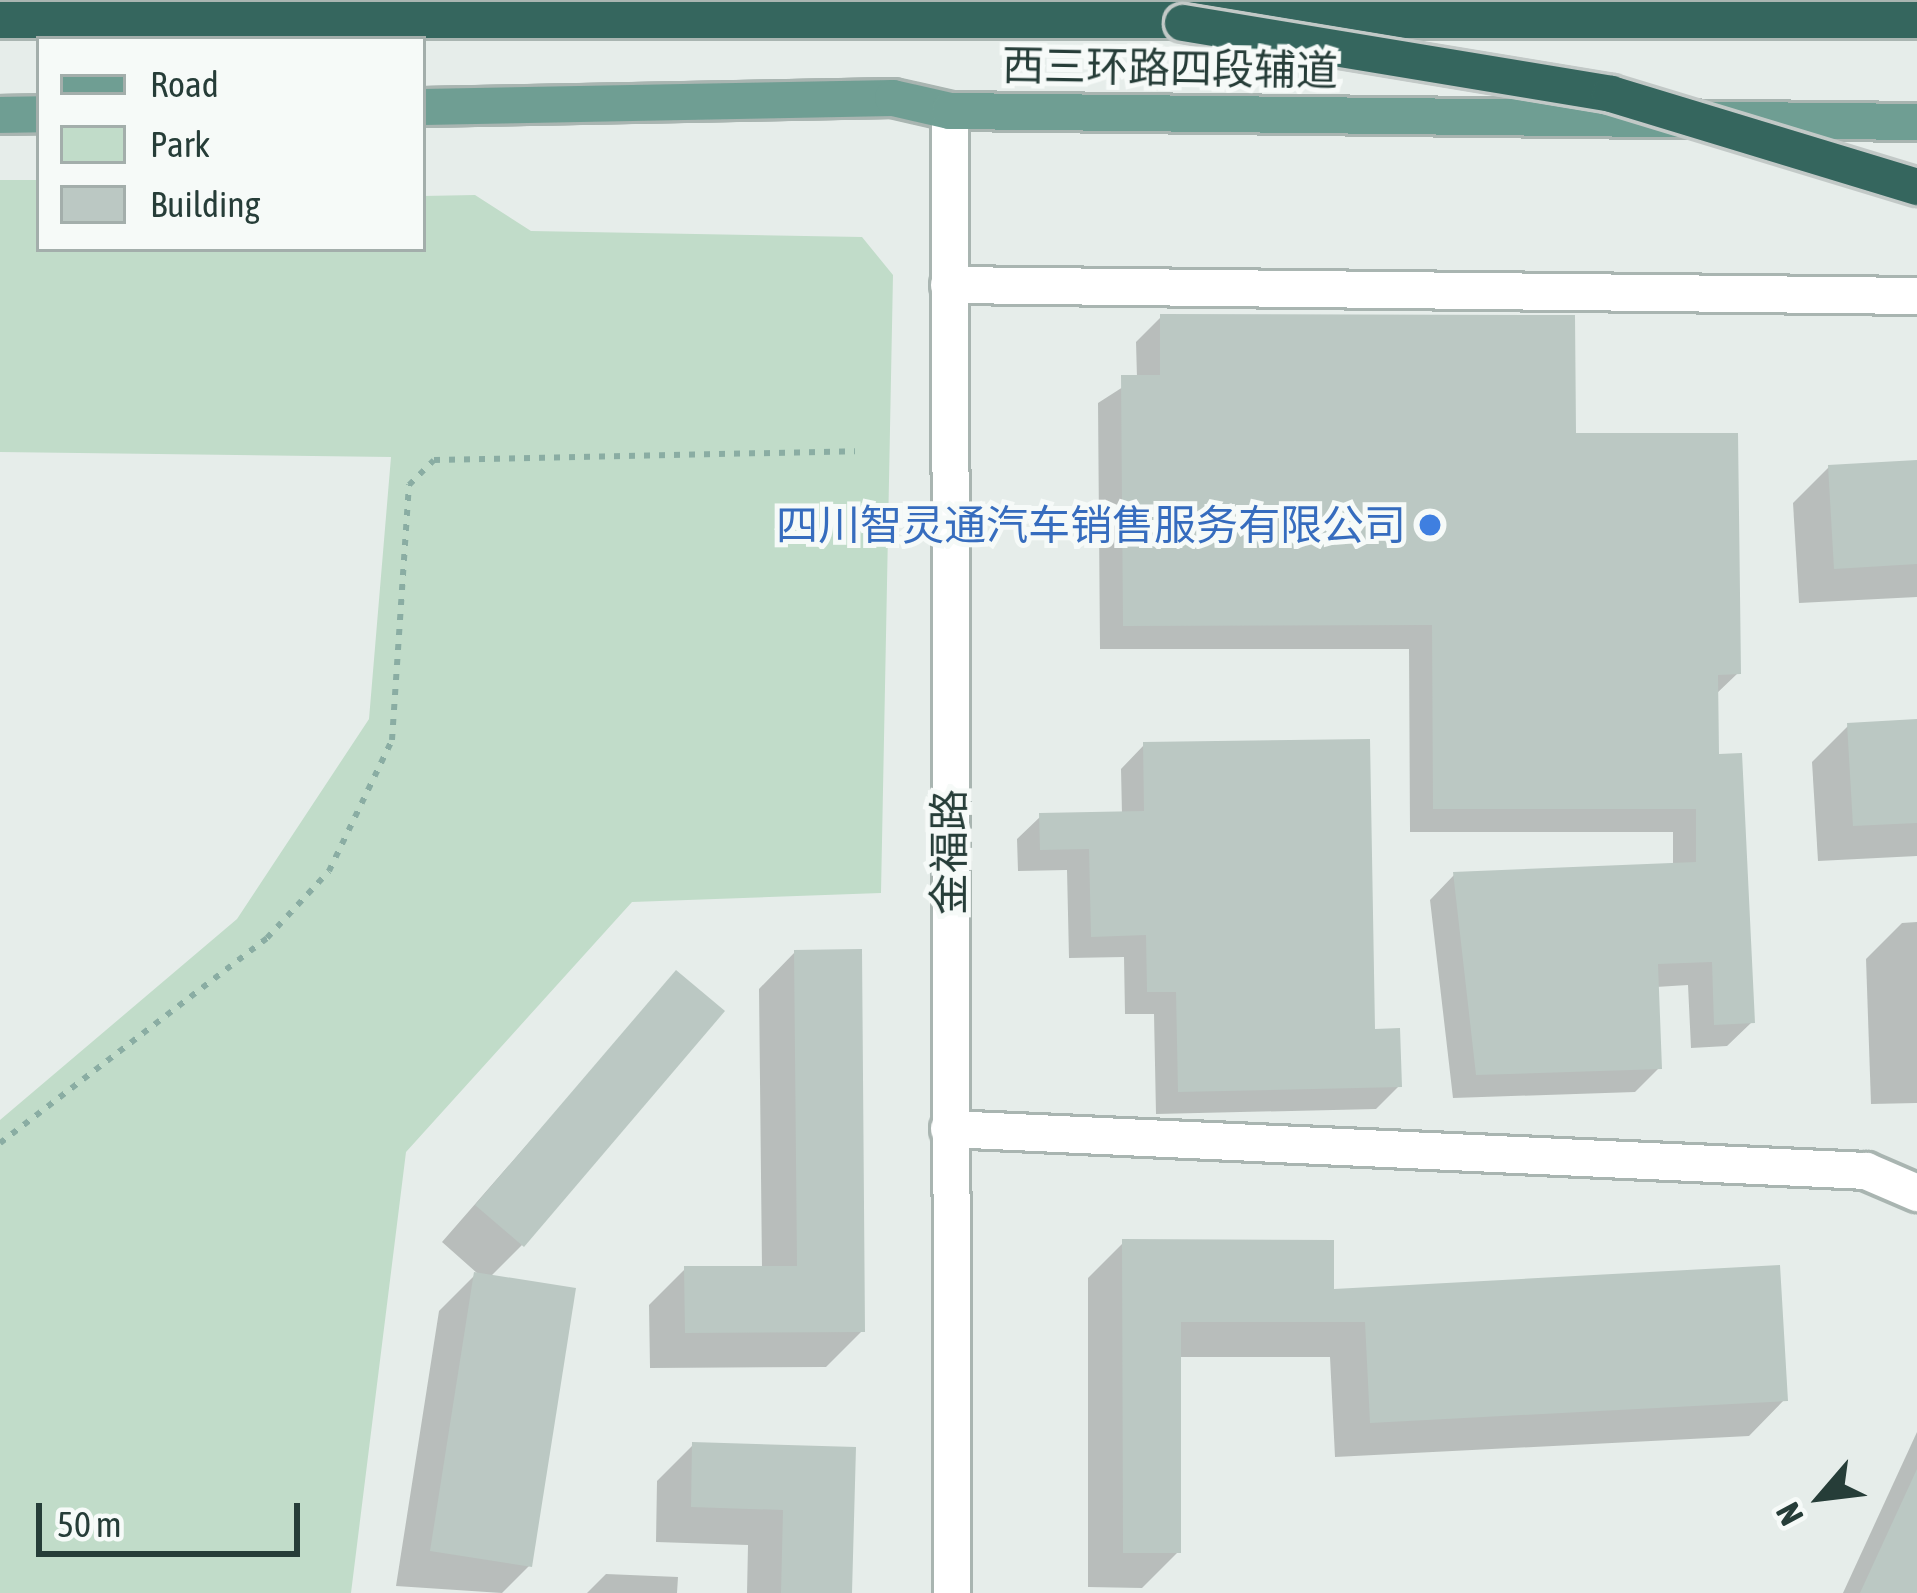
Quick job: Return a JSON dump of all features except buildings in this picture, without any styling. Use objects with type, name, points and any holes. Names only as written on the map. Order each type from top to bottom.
[{"type":"highway","points":[[0,20],[1917,20]]},
{"type":"highway","points":[[1183,22],[1611,94],[1917,187]]},
{"type":"main road","name":"西三环路四段辅道","points":[[426,107],[893,98],[950,111],[1917,122]]},
{"type":"main road","points":[[0,115],[36,114]]},
{"type":"street","name":"金福路","points":[[950,111],[952,1593]]},
{"type":"street","points":[[950,285],[1917,296]]},
{"type":"street","points":[[949,1129],[1866,1171],[1917,1193]]},
{"type":"path","points":[[0,1143],[267,938],[329,871],[392,740],[409,485],[434,460],[855,451]]},
{"type":"green space","points":[[0,180],[36,180],[36,252],[426,252],[426,196],[475,195],[531,231],[862,237],[893,275],[881,893],[632,902],[406,1152],[351,1593],[0,1593],[0,1120],[237,919],[369,719],[391,457],[0,452]]},
{"type":"place","name":"四川智灵通汽车销售服务有限公司","points":[[1430,525]]}]
